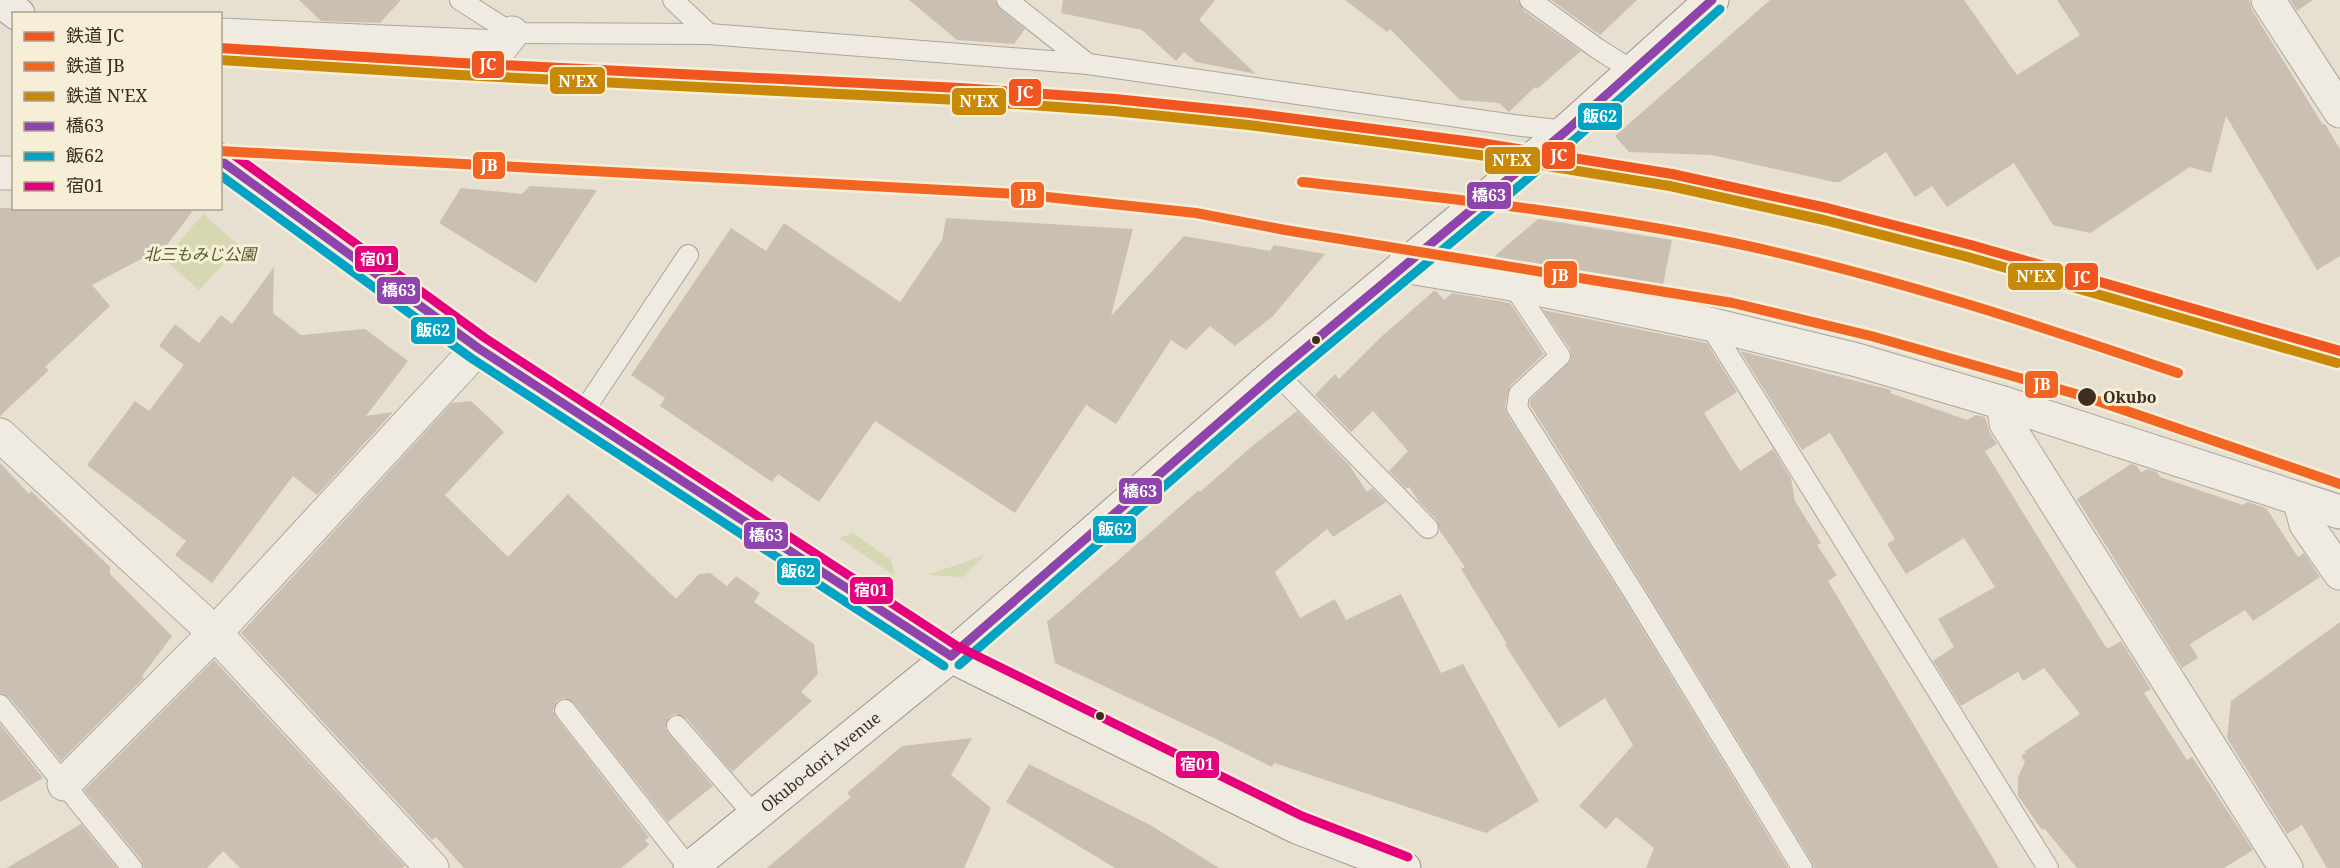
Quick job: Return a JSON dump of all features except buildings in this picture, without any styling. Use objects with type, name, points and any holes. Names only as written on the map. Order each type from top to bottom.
[{"type":"street","points":[[0,0],[15,12]]},
{"type":"street","name":"Okubo-dori Avenue","points":[[690,868],[951,656],[1276,373],[1566,131],[1712,0]]},
{"type":"street","points":[[2268,0],[2340,111]]},
{"type":"street","points":[[222,34],[501,47],[512,33]]},
{"type":"street","points":[[222,163],[235,180],[478,348],[951,656],[1297,827],[1404,868]]},
{"type":"street","points":[[1403,266],[1515,281],[1857,360],[2003,403],[2340,512]]},
{"type":"street","points":[[64,784],[215,633],[478,348]]},
{"type":"street","points":[[2003,403],[2006,423],[2286,868]]},
{"type":"street","points":[[0,435],[215,633],[432,868]]},
{"type":"street","points":[[2299,498],[2306,524],[2340,573]]},
{"type":"lane","points":[[460,0],[512,33],[708,34],[1088,64],[1566,131]]},
{"type":"lane","points":[[673,0],[708,34]]},
{"type":"lane","points":[[1007,0],[1088,64]]},
{"type":"lane","points":[[1530,0],[1633,71]]},
{"type":"lane","points":[[581,415],[688,255]]},
{"type":"lane","points":[[1515,281],[1560,356],[1519,394],[1517,408],[1634,593],[1802,868]]},
{"type":"lane","points":[[1709,324],[2048,868]]},
{"type":"lane","points":[[1276,373],[1428,528]]},
{"type":"lane","points":[[0,705],[132,868]]},
{"type":"lane","points":[[565,710],[690,868]]},
{"type":"lane","points":[[677,726],[754,815]]},
{"type":"green space","name":"北三もみじ公園","points":[[203,214],[240,246],[199,290],[164,259]]},
{"type":"green space","points":[[853,533],[891,560],[895,576],[839,538]]},
{"type":"green space","points":[[985,555],[963,577],[928,575]]},
{"type":"rail line","name":"JC","points":[[222,48],[461,63],[960,88],[1115,99],[1250,113],[1481,143],[1672,174],[1827,208],[1971,245],[2340,351]]},
{"type":"rail line","name":"N'EX","points":[[222,60],[460,75],[959,100],[1114,111],[1249,125],[1479,155],[1670,186],[1824,220],[1968,257],[2337,363]]},
{"type":"rail line","name":"JB","points":[[222,151],[1019,194],[1196,213],[1285,230],[1733,303],[1871,336],[2083,396],[2340,484]]},
{"type":"rail line","name":"JB","points":[[1302,182],[1572,215],[1734,243],[1847,270],[1958,301],[2178,373]]},
{"type":"transit line","name":"橋63","points":[[951,656],[1276,373],[1566,131],[1712,0]]},
{"type":"transit line","name":"飯62","points":[[959,665],[1284,382],[1574,140],[1720,9]]},
{"type":"transit line","name":"宿01","points":[[227,150],[485,338],[957,646],[1302,816],[1408,857]]},
{"type":"transit line","name":"橋63","points":[[222,161],[478,348],[951,656]]},
{"type":"transit line","name":"飯62","points":[[222,176],[471,358],[944,666]]},
{"type":"place","name":"Okubo","points":[[2087,397]]}]
